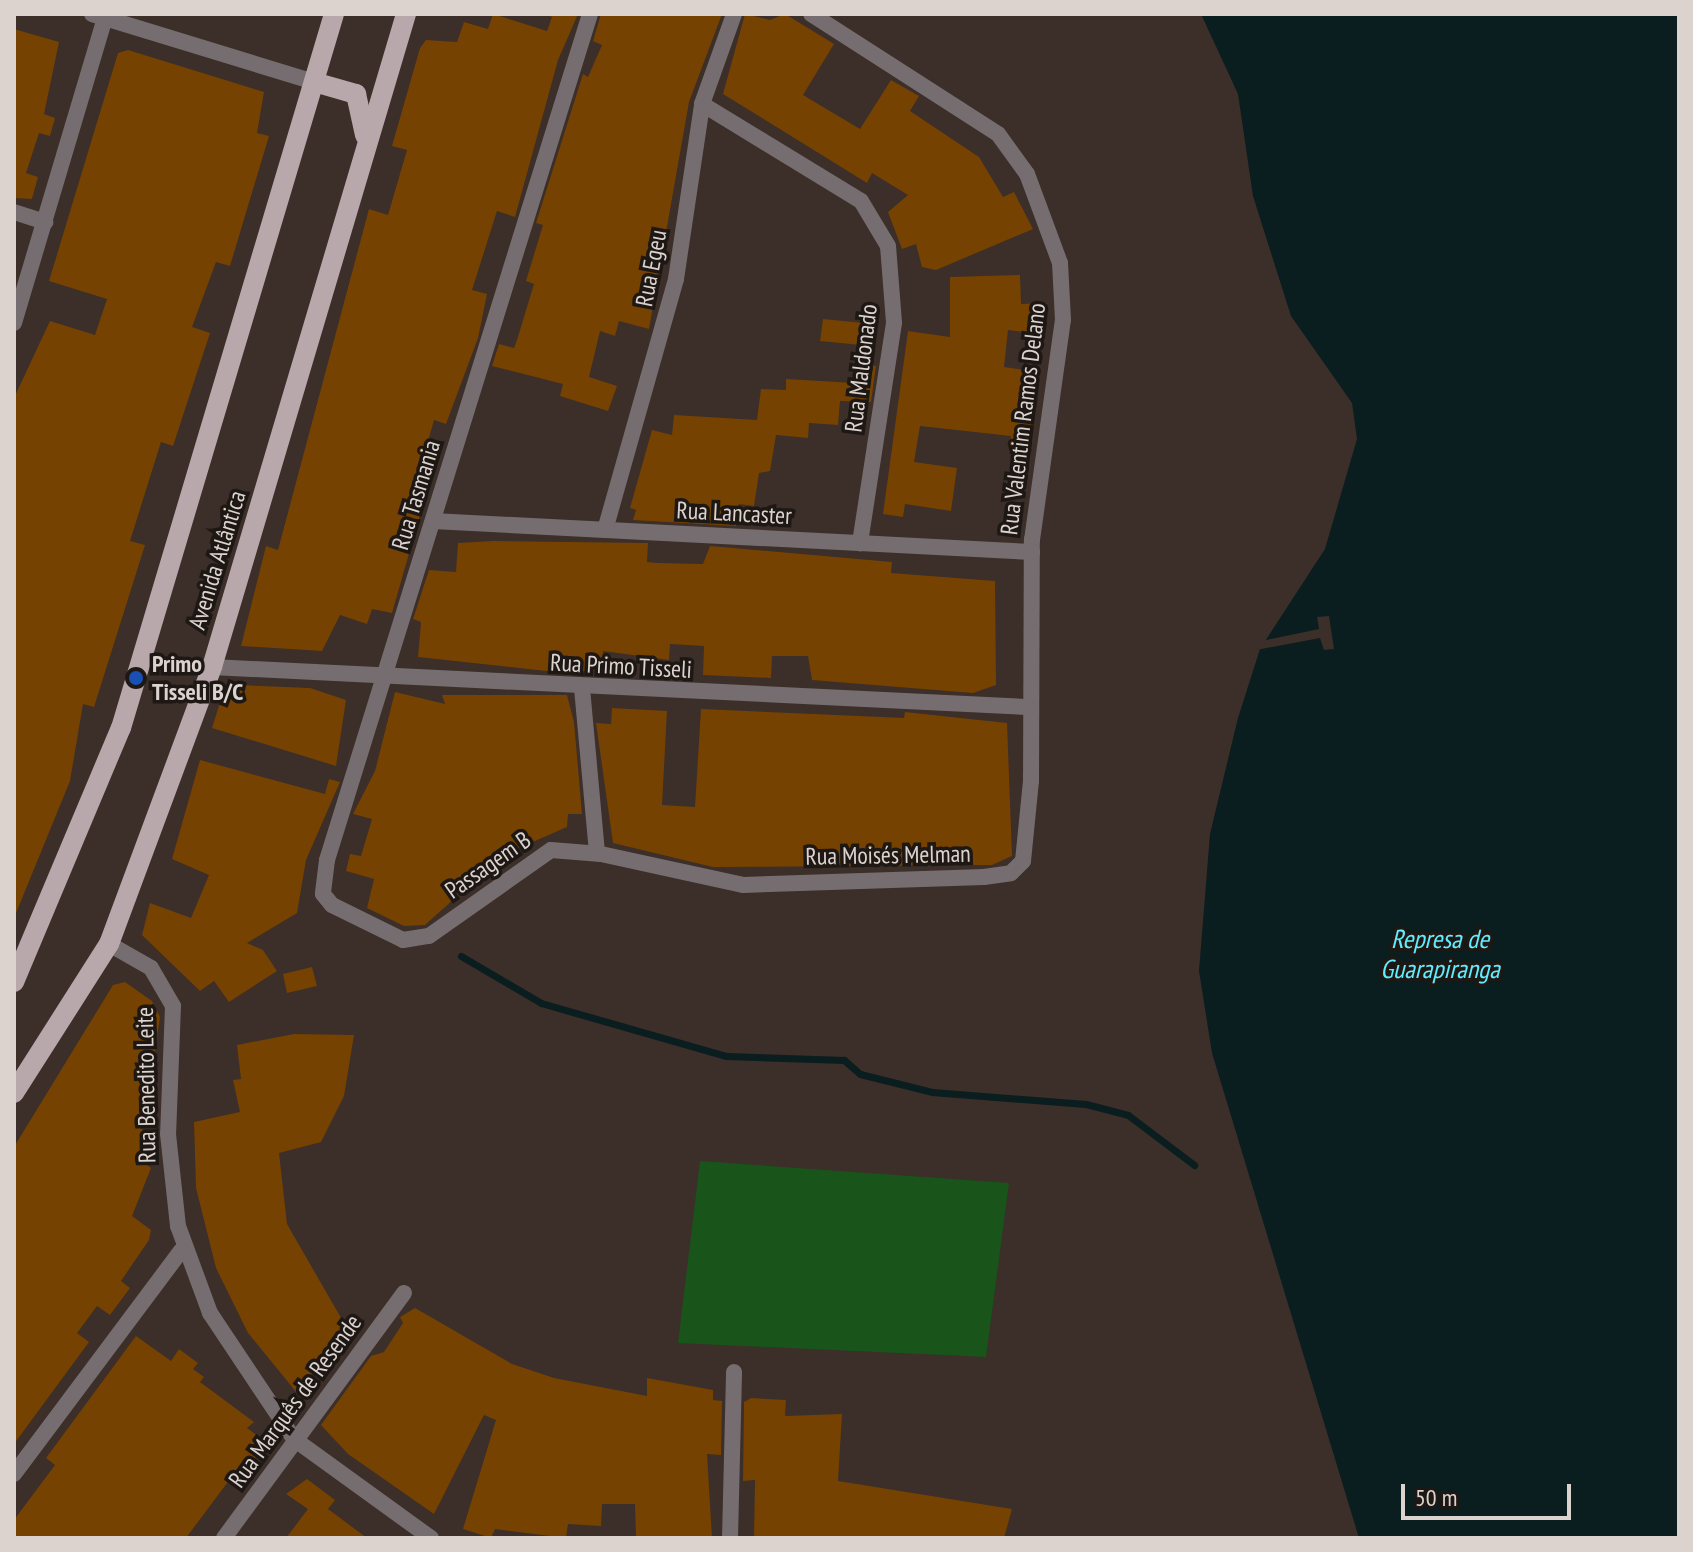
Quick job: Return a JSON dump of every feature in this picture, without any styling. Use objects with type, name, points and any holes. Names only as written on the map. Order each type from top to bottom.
[{"type":"main road","name":"Avenida Atlântica","points":[[17,969],[121,728],[334,14]]},
{"type":"main road","name":"Avenida Atlântica","points":[[14,1093],[109,944],[212,667],[406,14]]},
{"type":"main road","points":[[314,82],[356,94],[366,143]]},
{"type":"street","name":"Rua Tasmania","points":[[411,941],[337,911],[323,894],[336,826],[386,677],[590,14]]},
{"type":"street","name":"Rua Egeu","points":[[605,530],[676,279],[702,104],[734,14]]},
{"type":"street","name":"Rua Valentim Ramos Delano","points":[[811,14],[998,134],[1048,219],[1063,320],[1032,552],[1027,707]]},
{"type":"street","points":[[14,323],[45,222],[99,16],[314,82]]},
{"type":"street","name":"Rua Maldonado","points":[[702,104],[861,201],[888,246],[894,323],[860,543]]},
{"type":"street","points":[[14,212],[45,222]]},
{"type":"street","name":"Rua Lancaster","points":[[433,521],[1032,552]]},
{"type":"street","name":"Rua Primo Tisseli","points":[[212,667],[582,688],[1027,707]]},
{"type":"street","points":[[582,688],[597,853]]},
{"type":"street","name":"Rua Moisés Melman","points":[[597,853],[743,885],[1011,873],[1027,848],[1027,707]]},
{"type":"street","name":"Passagem B","points":[[411,941],[437,931],[530,859],[551,850],[597,853]]},
{"type":"street","name":"Rua Benedito Leite","points":[[109,944],[151,968],[173,1006],[168,1134],[181,1251],[210,1313],[294,1439],[431,1538]]},
{"type":"street","points":[[14,1474],[181,1251]]},
{"type":"street","name":"Rua Marquês de Resende","points":[[224,1538],[404,1293]]},
{"type":"street","points":[[730,1538],[734,1372]]},
{"type":"green space","points":[[700,1161],[1009,1183],[986,1357],[678,1343]]},
{"type":"water","name":"Represa de Guarapiranga","points":[[1201,14],[1679,14],[1679,1538],[1359,1538],[1212,1053],[1199,971],[1210,834],[1238,718],[1260,649],[1325,549],[1357,439],[1352,403],[1291,316],[1253,196],[1238,94]]},
{"type":"pier","points":[[1329,616],[1334,649],[1324,650],[1320,638],[1256,650],[1261,641],[1319,629],[1317,617]]},
{"type":"building","points":[[493,14],[547,31],[552,17],[545,14],[578,14],[558,60],[515,217],[497,211],[472,290],[487,294],[478,338],[446,424],[434,420],[422,463],[434,466],[392,613],[372,609],[367,624],[340,615],[322,651],[241,646],[266,546],[278,550],[369,209],[388,215],[407,150],[392,146],[420,48],[426,40],[457,42],[464,22],[488,29]]},
{"type":"building","points":[[601,14],[722,14],[689,102],[649,329],[619,321],[615,336],[600,331],[589,377],[617,386],[608,411],[560,396],[563,384],[492,366],[499,344],[514,348],[517,340],[534,284],[526,281],[543,225],[536,223],[583,74],[588,77],[602,45],[593,41]]},
{"type":"building","points":[[745,14],[770,20],[785,14],[834,44],[803,95],[860,129],[891,80],[919,96],[910,111],[979,157],[1003,197],[1014,192],[1033,229],[936,270],[922,267],[916,244],[902,249],[888,212],[908,195],[872,173],[867,183],[723,94]]},
{"type":"building","points":[[14,29],[59,42],[44,114],[55,118],[50,136],[39,133],[26,173],[38,177],[32,199],[14,198]]},
{"type":"building","points":[[128,50],[264,92],[257,133],[269,136],[230,266],[216,262],[192,327],[210,333],[173,446],[161,442],[130,541],[145,545],[94,707],[83,704],[70,781],[14,918],[14,398],[50,321],[95,335],[107,299],[49,281],[118,53]]},
{"type":"building","points":[[1020,275],[1021,304],[1047,303],[1043,334],[1008,330],[1004,367],[1038,372],[1027,454],[1009,452],[1011,436],[920,426],[914,462],[957,468],[951,511],[905,504],[903,517],[883,514],[908,331],[950,337],[950,277]]},
{"type":"building","points":[[823,319],[874,324],[871,346],[820,341]]},
{"type":"building","points":[[855,364],[876,366],[871,402],[840,401],[838,425],[809,423],[808,438],[776,435],[770,471],[759,473],[754,506],[739,504],[736,526],[633,520],[636,510],[630,508],[652,430],[672,435],[674,415],[757,420],[761,389],[786,390],[786,379],[854,383]]},
{"type":"building","points":[[458,543],[648,543],[647,562],[657,563],[703,564],[710,546],[892,562],[891,573],[995,581],[996,685],[973,693],[812,680],[808,656],[772,656],[771,678],[703,675],[704,646],[670,644],[669,660],[603,651],[602,670],[564,673],[418,657],[421,622],[413,619],[429,570],[456,572]]},
{"type":"building","points":[[238,685],[310,688],[346,700],[336,766],[212,728],[224,690]]},
{"type":"building","points":[[395,692],[445,704],[442,695],[567,695],[574,722],[582,814],[568,814],[567,827],[503,855],[425,925],[404,926],[367,908],[374,879],[346,871],[350,854],[361,856],[372,819],[353,814],[375,771]]},
{"type":"building","points":[[612,708],[667,711],[662,805],[695,807],[701,709],[904,718],[905,712],[1007,723],[1012,856],[992,865],[713,867],[613,843],[596,723],[611,724]]},
{"type":"building","points":[[200,760],[325,794],[329,779],[340,782],[306,860],[297,913],[247,943],[263,950],[277,971],[229,1002],[214,981],[200,991],[142,935],[150,903],[191,918],[209,875],[172,859]]},
{"type":"building","points":[[312,967],[317,986],[287,993],[283,974]]},
{"type":"building","points":[[125,982],[152,1001],[160,1017],[147,1111],[136,1125],[150,1135],[139,1159],[151,1168],[132,1216],[151,1230],[149,1240],[121,1281],[130,1288],[110,1315],[97,1306],[77,1333],[89,1342],[14,1444],[14,1147],[113,985]]},
{"type":"building","points":[[294,1034],[354,1035],[344,1096],[321,1142],[279,1153],[287,1224],[348,1330],[297,1393],[248,1333],[216,1268],[196,1188],[194,1122],[240,1112],[233,1080],[241,1079],[237,1045]]},
{"type":"building","points":[[415,1308],[512,1364],[554,1378],[647,1396],[647,1378],[713,1390],[713,1400],[722,1401],[721,1455],[707,1454],[712,1538],[636,1538],[635,1504],[602,1504],[601,1526],[568,1524],[566,1538],[495,1529],[491,1538],[463,1529],[496,1420],[484,1415],[434,1514],[348,1454],[321,1425],[371,1356],[384,1352],[403,1323],[400,1317]]},
{"type":"building","points":[[136,1336],[171,1361],[179,1349],[198,1363],[193,1369],[204,1377],[200,1382],[254,1422],[247,1428],[262,1439],[259,1453],[245,1472],[239,1467],[186,1538],[14,1538],[14,1520],[55,1465],[46,1458]]},
{"type":"building","points":[[751,1398],[786,1400],[785,1416],[842,1414],[838,1481],[1012,1509],[1004,1538],[754,1538],[755,1480],[743,1481],[744,1402]]},
{"type":"building","points":[[307,1479],[335,1500],[328,1509],[367,1538],[286,1538],[308,1509],[286,1494]]},
{"type":"waterway","points":[[461,956],[541,1003],[726,1056],[844,1060],[860,1074],[932,1092],[1086,1104],[1128,1115],[1194,1165]]},
{"type":"place","name":"Primo Tisseli B/C","points":[[136,678]]}]
